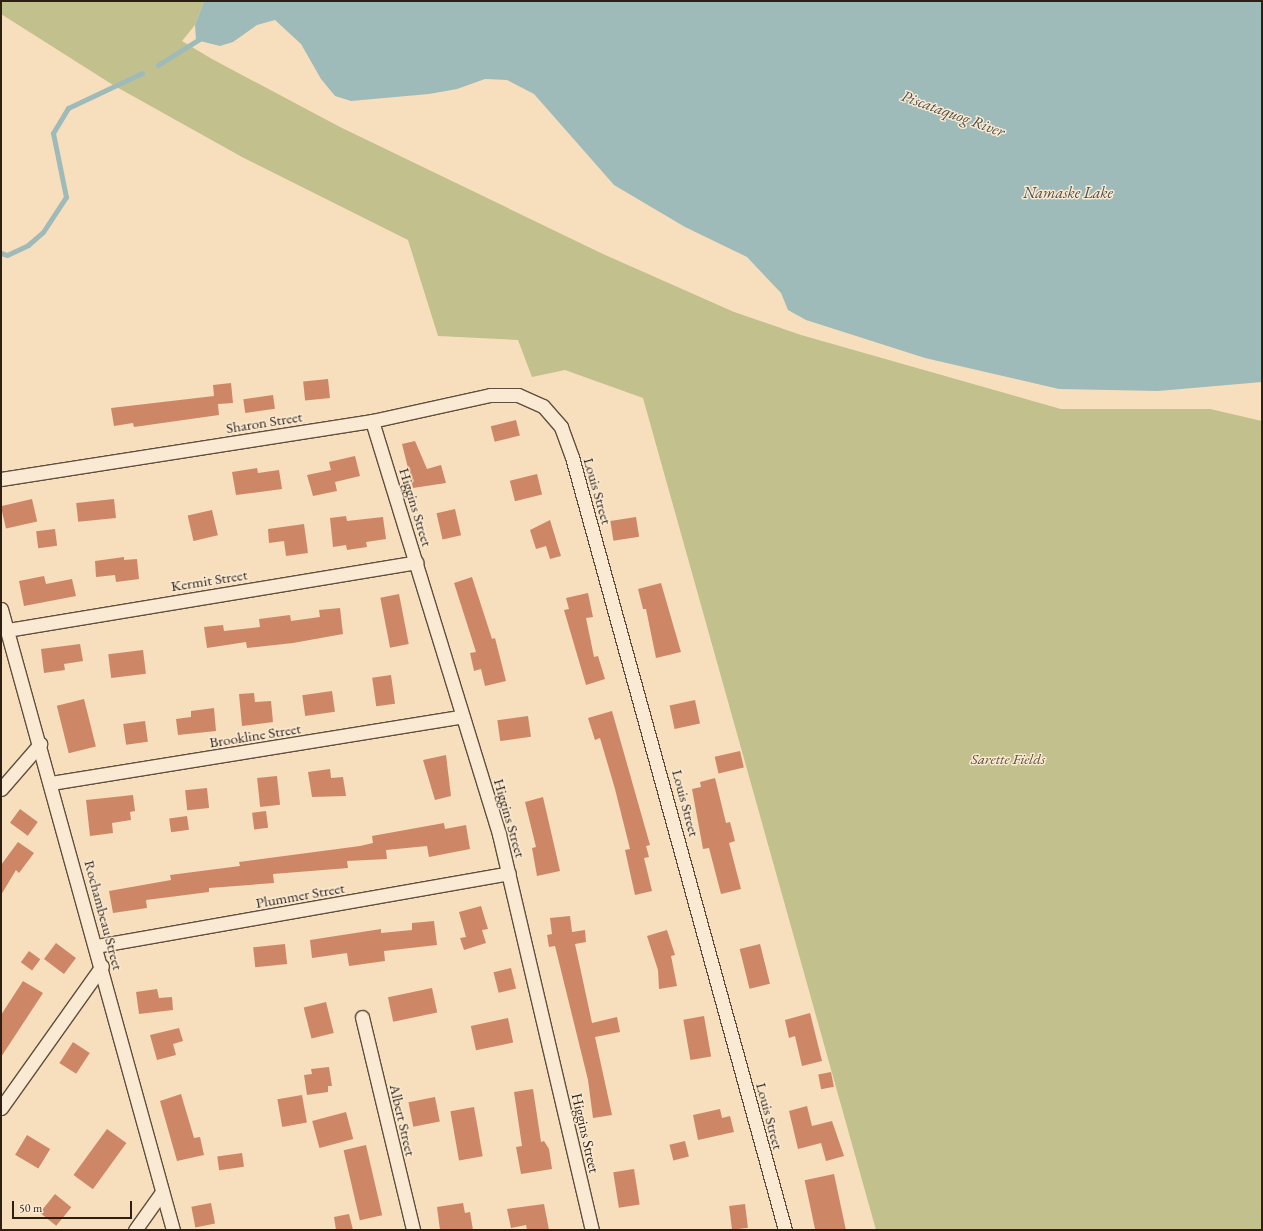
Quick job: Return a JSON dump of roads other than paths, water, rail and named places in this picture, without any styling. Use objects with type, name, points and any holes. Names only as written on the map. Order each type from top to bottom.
[{"type":"street","name":"Sharon Street","points":[[1,479],[372,421],[484,396],[531,399]]},
{"type":"street","name":"Louis Street","points":[[531,399],[553,415],[572,457],[785,1230]]},
{"type":"street","name":"Higgins Street","points":[[372,421],[463,716],[509,873],[592,1230]]},
{"type":"street","name":"Kermit Street","points":[[7,630],[416,562]]},
{"type":"street","name":"Rochambeau Street","points":[[1,609],[102,966],[173,1230]]},
{"type":"street","name":"Brookline Street","points":[[50,783],[463,716]]},
{"type":"street","points":[[1,789],[40,744]]},
{"type":"street","name":"Plummer Street","points":[[96,946],[509,873]]},
{"type":"street","points":[[1,1108],[102,966]]},
{"type":"street","name":"Albert Street","points":[[362,1017],[413,1230]]},
{"type":"street","points":[[135,1230],[162,1192]]},
{"type":"water","name":"Namaske Lake","points":[[204,1],[1262,1],[1262,382],[1158,391],[1059,389],[925,358],[806,320],[788,310],[781,293],[747,257],[685,227],[614,185],[534,94],[507,80],[485,79],[457,89],[429,94],[351,101],[335,96],[321,79],[301,44],[275,20],[257,25],[233,42],[220,46],[196,40],[195,25]]},
{"type":"waterway","points":[[158,65],[201,38]]},
{"type":"waterway","points":[[1,253],[7,255],[28,245],[43,232],[66,197],[53,133],[68,108],[142,73]]},
{"type":"water label","name":"Piscataquog River","points":[[953,114]]},
{"type":"park label","name":"Sarette Fields","points":[[1008,759]]}]
